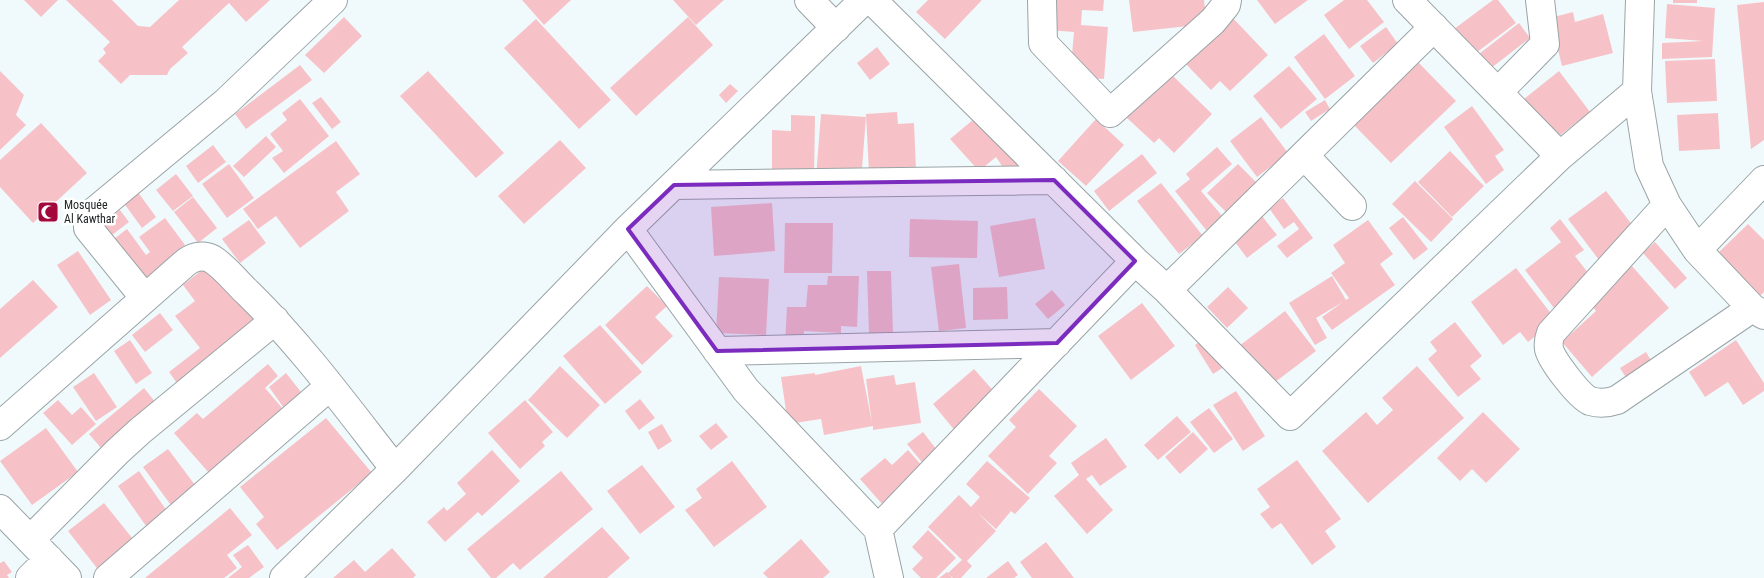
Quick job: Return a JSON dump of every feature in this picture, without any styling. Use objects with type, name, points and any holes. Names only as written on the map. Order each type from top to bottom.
[{"type":"street","points":[[144,298],[88,228],[90,215],[226,102],[333,0]]},
{"type":"street","points":[[809,0],[836,28]]},
{"type":"street","points":[[284,578],[395,469],[628,230],[864,0]]},
{"type":"street","points":[[872,0],[1135,261],[1167,290],[1290,416],[1560,156],[1637,91]]},
{"type":"street","points":[[1042,0],[1044,43],[1110,112],[1213,21],[1228,0]]},
{"type":"street","points":[[1407,0],[1560,156]]},
{"type":"street","points":[[1498,92],[1545,44],[1540,0]]},
{"type":"street","points":[[1640,0],[1637,91],[1649,166],[1667,205],[1697,250],[1758,312],[1618,400],[1608,403],[1588,400],[1574,387],[1549,349],[1551,333],[1667,205]]},
{"type":"street","points":[[1167,290],[1434,27]]},
{"type":"street","points":[[1304,155],[1352,206]]},
{"type":"street","points":[[674,185],[1054,180]]},
{"type":"street","points":[[1697,250],[1764,180]]},
{"type":"street","points":[[628,230],[746,390],[878,529],[889,578]]},
{"type":"street","points":[[0,426],[144,298],[190,259],[197,256],[204,257],[218,264],[275,320],[395,469]]},
{"type":"street","points":[[878,529],[1135,261]]},
{"type":"street","points":[[30,540],[134,436],[275,320]]},
{"type":"street","points":[[717,351],[1056,343]]},
{"type":"street","points":[[108,578],[330,386]]},
{"type":"street","points":[[0,509],[58,568],[30,578]]},
{"type":"highlighted area","points":[[1054,180],[1135,261],[1057,343],[717,351],[628,229],[674,185]]},
{"type":"building","points":[[24,0],[58,0],[41,17]]},
{"type":"building","points":[[66,0],[112,0],[138,26],[150,27],[179,0],[270,0],[246,22],[229,3],[182,47],[188,53],[170,69],[167,75],[130,75],[121,84],[98,61],[106,53],[103,49],[110,42]]},
{"type":"building","points":[[522,0],[571,0],[544,25]]},
{"type":"building","points":[[673,0],[724,0],[696,25]]},
{"type":"building","points":[[928,0],[982,0],[945,39],[916,12]]},
{"type":"building","points":[[1051,0],[1104,0],[1103,11],[1082,10],[1081,25],[1108,27],[1104,79],[1070,77],[1074,32],[1048,30]]},
{"type":"building","points":[[1129,0],[1204,0],[1207,24],[1133,32]]},
{"type":"building","points":[[1257,0],[1308,0],[1275,24]]},
{"type":"building","points":[[1344,0],[1367,0],[1384,22],[1349,49],[1324,15]]},
{"type":"building","points":[[1493,0],[1498,0],[1516,23],[1465,61],[1446,35]]},
{"type":"building","points":[[1673,0],[1697,0],[1697,3],[1673,3]]},
{"type":"building","points":[[1764,2],[1764,140],[1751,149],[1737,5]]},
{"type":"building","points":[[1667,4],[1715,8],[1712,57],[1662,59],[1662,43],[1703,41],[1665,38]]},
{"type":"building","points":[[1573,12],[1575,22],[1603,14],[1613,53],[1562,66],[1550,18]]},
{"type":"building","points":[[1230,15],[1268,55],[1230,91],[1220,81],[1211,90],[1182,60]]},
{"type":"building","points":[[344,17],[362,36],[324,73],[305,55]]},
{"type":"building","points":[[688,17],[713,45],[636,116],[610,88]]},
{"type":"building","points":[[536,19],[611,100],[579,129],[504,48]]},
{"type":"building","points":[[1519,23],[1530,38],[1486,72],[1475,57]]},
{"type":"building","points":[[1386,27],[1398,44],[1373,63],[1360,46]]},
{"type":"building","points":[[1324,34],[1355,76],[1325,99],[1294,57]]},
{"type":"building","points":[[877,47],[890,64],[870,80],[857,63]]},
{"type":"building","points":[[1715,59],[1717,101],[1667,103],[1665,61]]},
{"type":"building","points":[[1417,61],[1456,101],[1391,163],[1352,123]]},
{"type":"building","points":[[300,65],[312,80],[246,129],[235,114]]},
{"type":"building","points":[[1289,66],[1317,99],[1281,129],[1253,96]]},
{"type":"building","points":[[0,71],[24,95],[16,115],[26,125],[0,150]]},
{"type":"building","points":[[428,71],[504,153],[476,178],[400,96]]},
{"type":"building","points":[[1559,71],[1590,112],[1540,151],[1509,111]]},
{"type":"building","points":[[1169,72],[1212,114],[1174,153],[1159,138],[1154,143],[1126,117]]},
{"type":"building","points":[[730,84],[738,91],[726,103],[719,95]]},
{"type":"building","points":[[321,97],[341,122],[332,129],[312,103]]},
{"type":"building","points":[[300,99],[329,136],[284,173],[272,158],[283,151],[270,134],[287,120],[282,113]]},
{"type":"building","points":[[1325,100],[1330,109],[1311,121],[1305,112]]},
{"type":"building","points":[[1472,106],[1504,150],[1495,156],[1504,170],[1486,184],[1444,127]]},
{"type":"building","points":[[897,112],[898,124],[914,123],[916,170],[869,173],[866,114]]},
{"type":"building","points":[[1718,113],[1720,149],[1679,151],[1677,115]]},
{"type":"building","points":[[821,114],[866,117],[861,181],[816,177]]},
{"type":"building","points":[[980,114],[1025,165],[1004,169],[996,157],[979,171],[950,139]]},
{"type":"building","points":[[791,115],[815,116],[814,179],[772,178],[772,130],[791,131]]},
{"type":"building","points":[[1261,117],[1288,153],[1257,177],[1230,141]]},
{"type":"building","points":[[1096,119],[1124,145],[1086,186],[1058,161]]},
{"type":"building","points":[[41,123],[87,173],[33,223],[0,187],[0,160]]},
{"type":"building","points":[[266,136],[276,147],[244,177],[233,166]]},
{"type":"building","points":[[560,140],[586,168],[524,224],[498,196]]},
{"type":"building","points":[[336,141],[360,174],[336,192],[349,211],[300,248],[276,216],[258,229],[243,209]]},
{"type":"building","points":[[213,145],[226,162],[198,183],[186,166]]},
{"type":"building","points":[[1217,147],[1232,164],[1201,191],[1223,217],[1206,230],[1175,191],[1190,179],[1186,174]]},
{"type":"building","points":[[1450,151],[1484,186],[1452,217],[1418,182]]},
{"type":"building","points":[[1142,154],[1157,173],[1109,211],[1094,191]]},
{"type":"building","points":[[229,164],[254,198],[227,218],[202,184]]},
{"type":"building","points":[[1238,164],[1259,185],[1228,214],[1207,193]]},
{"type":"building","points":[[176,174],[193,196],[173,211],[156,190]]},
{"type":"building","points":[[1415,181],[1453,219],[1431,242],[1392,204]]},
{"type":"building","points":[[1161,183],[1203,236],[1179,254],[1137,201]]},
{"type":"building","points":[[137,191],[156,217],[142,228],[123,202]]},
{"type":"building","points":[[1606,191],[1637,231],[1599,260],[1568,219]]},
{"type":"building","points":[[193,197],[217,228],[198,243],[174,212]]},
{"type":"building","points":[[1283,198],[1313,238],[1287,258],[1277,246],[1299,229],[1294,222],[1284,229],[1269,208]]},
{"type":"building","points":[[772,203],[775,251],[714,256],[711,207]]},
{"type":"building","points":[[120,210],[129,222],[103,242],[94,230]]},
{"type":"building","points":[[1262,216],[1277,235],[1247,258],[1232,238]]},
{"type":"building","points":[[1403,217],[1428,249],[1414,260],[1389,228]]},
{"type":"building","points":[[165,218],[185,245],[174,253],[179,259],[140,289],[106,245],[127,229],[146,255],[150,252],[139,237]]},
{"type":"building","points":[[1035,218],[1045,269],[999,277],[990,226]]},
{"type":"building","points":[[910,219],[978,221],[977,258],[909,257]]},
{"type":"building","points":[[1560,219],[1584,250],[1575,256],[1595,282],[1557,312],[1525,270],[1561,242],[1550,228]]},
{"type":"building","points":[[249,220],[266,243],[240,263],[222,239]]},
{"type":"building","points":[[1368,220],[1393,254],[1380,264],[1395,285],[1332,330],[1322,317],[1343,302],[1316,318],[1327,338],[1315,345],[1289,303],[1332,276],[1346,300],[1349,298],[1331,273],[1345,263],[1333,245]]},
{"type":"building","points":[[785,223],[833,223],[832,273],[784,273]]},
{"type":"building","points":[[1748,224],[1764,240],[1764,292],[1760,296],[1719,252]]},
{"type":"building","points":[[1655,242],[1687,278],[1675,289],[1643,253]]},
{"type":"building","points":[[78,251],[111,300],[90,315],[57,265]]},
{"type":"building","points":[[211,263],[258,325],[179,386],[169,372],[200,348],[175,316],[195,301],[183,285]]},
{"type":"building","points":[[959,264],[966,328],[939,331],[931,267]]},
{"type":"building","points":[[1632,266],[1669,308],[1592,377],[1562,342],[1596,311],[1590,304]]},
{"type":"building","points":[[1516,268],[1556,320],[1528,342],[1520,332],[1503,345],[1471,302]]},
{"type":"building","points":[[867,271],[891,271],[893,333],[869,334]]},
{"type":"building","points":[[828,276],[859,276],[857,327],[841,326],[841,333],[804,331],[804,346],[785,345],[787,307],[806,307],[808,285],[827,285]]},
{"type":"building","points":[[719,277],[769,279],[766,335],[716,333]]},
{"type":"building","points":[[33,280],[58,307],[0,358],[0,309]]},
{"type":"building","points":[[647,286],[667,306],[655,317],[673,336],[642,365],[605,325]]},
{"type":"building","points":[[1007,287],[1008,319],[973,320],[973,288]]},
{"type":"building","points":[[1228,287],[1248,308],[1227,328],[1207,307]]},
{"type":"building","points":[[1052,290],[1065,305],[1048,319],[1035,304]]},
{"type":"building","points":[[1142,303],[1175,346],[1131,380],[1098,336]]},
{"type":"building","points":[[1285,311],[1316,351],[1270,386],[1239,346]]},
{"type":"building","points":[[160,313],[173,330],[145,352],[132,335]]},
{"type":"building","points":[[1455,322],[1482,356],[1470,366],[1481,379],[1458,397],[1428,359],[1437,351],[1430,342]]},
{"type":"building","points":[[600,325],[642,372],[605,404],[563,356]]},
{"type":"building","points":[[1209,335],[1227,365],[1213,374],[1195,345]]},
{"type":"building","points":[[130,340],[152,373],[136,384],[114,351]]},
{"type":"building","points":[[1736,340],[1764,383],[1764,391],[1743,405],[1728,382],[1705,397],[1689,372]]},
{"type":"building","points":[[1646,352],[1656,369],[1630,384],[1620,368]]},
{"type":"building","points":[[268,364],[278,376],[265,388],[283,409],[209,473],[174,433],[197,413],[203,419]]},
{"type":"building","points":[[560,366],[600,405],[567,438],[528,400]]},
{"type":"building","points":[[861,366],[872,423],[866,379],[894,375],[896,385],[915,382],[921,423],[873,430],[873,426],[824,435],[820,413],[821,419],[788,424],[781,377],[815,373],[815,375]]},
{"type":"building","points":[[1417,366],[1464,418],[1368,503],[1322,451],[1366,412],[1377,425],[1393,410],[1382,398]]},
{"type":"building","points":[[974,369],[998,396],[956,432],[933,404]]},
{"type":"building","points":[[94,373],[117,407],[96,421],[73,387]]},
{"type":"building","points":[[286,373],[305,397],[286,411],[269,387]]},
{"type":"building","points":[[144,388],[156,403],[101,448],[89,434]]},
{"type":"building","points":[[1039,389],[1077,426],[1049,456],[1057,463],[1028,494],[988,456],[1016,427],[1009,420]]},
{"type":"building","points":[[1236,391],[1265,436],[1243,451],[1213,405]]},
{"type":"building","points":[[640,399],[655,418],[639,430],[625,411]]},
{"type":"building","points":[[58,400],[72,415],[81,407],[96,424],[72,445],[43,413]]},
{"type":"building","points":[[525,400],[553,432],[542,442],[545,446],[520,469],[488,433]]},
{"type":"building","points":[[1209,408],[1233,439],[1214,453],[1190,422]]},
{"type":"building","points":[[1483,412],[1520,449],[1486,483],[1472,469],[1460,481],[1437,458]]},
{"type":"building","points":[[1177,416],[1191,432],[1158,460],[1144,445]]},
{"type":"building","points":[[326,418],[372,473],[277,550],[256,524],[264,517],[240,487]]},
{"type":"building","points":[[716,423],[728,437],[711,450],[699,436]]},
{"type":"building","points":[[662,424],[672,441],[658,450],[648,432]]},
{"type":"building","points":[[46,428],[78,472],[32,505],[0,461]]},
{"type":"building","points":[[923,432],[940,454],[925,466],[907,444]]},
{"type":"building","points":[[1193,432],[1208,449],[1180,474],[1165,457]]},
{"type":"building","points":[[1106,438],[1127,467],[1100,486],[1092,475],[1086,479],[1113,510],[1087,534],[1054,496],[1079,475],[1071,463]]},
{"type":"building","points":[[168,449],[198,489],[173,508],[143,467]]},
{"type":"building","points":[[492,450],[520,481],[482,516],[478,512],[445,542],[427,522],[444,507],[447,511],[466,494],[457,483]]},
{"type":"building","points":[[908,450],[924,468],[883,505],[860,479],[885,458],[892,465]]},
{"type":"building","points":[[1297,460],[1341,519],[1325,531],[1336,547],[1312,565],[1281,523],[1272,529],[1260,514],[1270,507],[1257,489]]},
{"type":"building","points":[[732,461],[767,507],[714,547],[685,510],[702,498],[696,489]]},
{"type":"building","points":[[987,461],[1030,498],[1015,514],[1011,511],[996,529],[977,512],[996,531],[967,561],[972,566],[961,578],[953,578],[948,574],[952,578],[939,578],[948,573],[962,560],[928,527],[959,495],[971,507],[980,497],[966,484]]},
{"type":"building","points":[[642,465],[675,507],[640,534],[607,491]]},
{"type":"building","points":[[139,471],[167,511],[146,526],[118,486]]},
{"type":"building","points":[[561,471],[593,509],[520,570],[513,563],[496,578],[491,578],[467,549]]},
{"type":"building","points":[[104,503],[137,544],[100,572],[68,531]]},
{"type":"building","points":[[230,508],[252,535],[227,555],[237,568],[224,578],[145,578]]},
{"type":"building","points":[[602,527],[630,558],[607,578],[543,578]]},
{"type":"building","points":[[928,530],[956,558],[936,578],[921,578],[912,569],[923,558],[912,547]]},
{"type":"building","points":[[801,539],[830,572],[823,578],[768,578],[763,573]]},
{"type":"building","points":[[1046,542],[1074,578],[1032,578],[1020,562]]},
{"type":"building","points":[[248,545],[264,567],[249,578],[228,578],[242,567],[233,555]]},
{"type":"building","points":[[392,548],[416,575],[413,578],[333,578],[354,560],[365,572]]},
{"type":"building","points":[[4,561],[12,572],[7,575],[9,578],[0,578],[0,563]]},
{"type":"building","points":[[1008,561],[1018,575],[1014,578],[986,578]]},
{"type":"place","name":"Mosquée Al Kawthar","points":[[48,212]]}]
